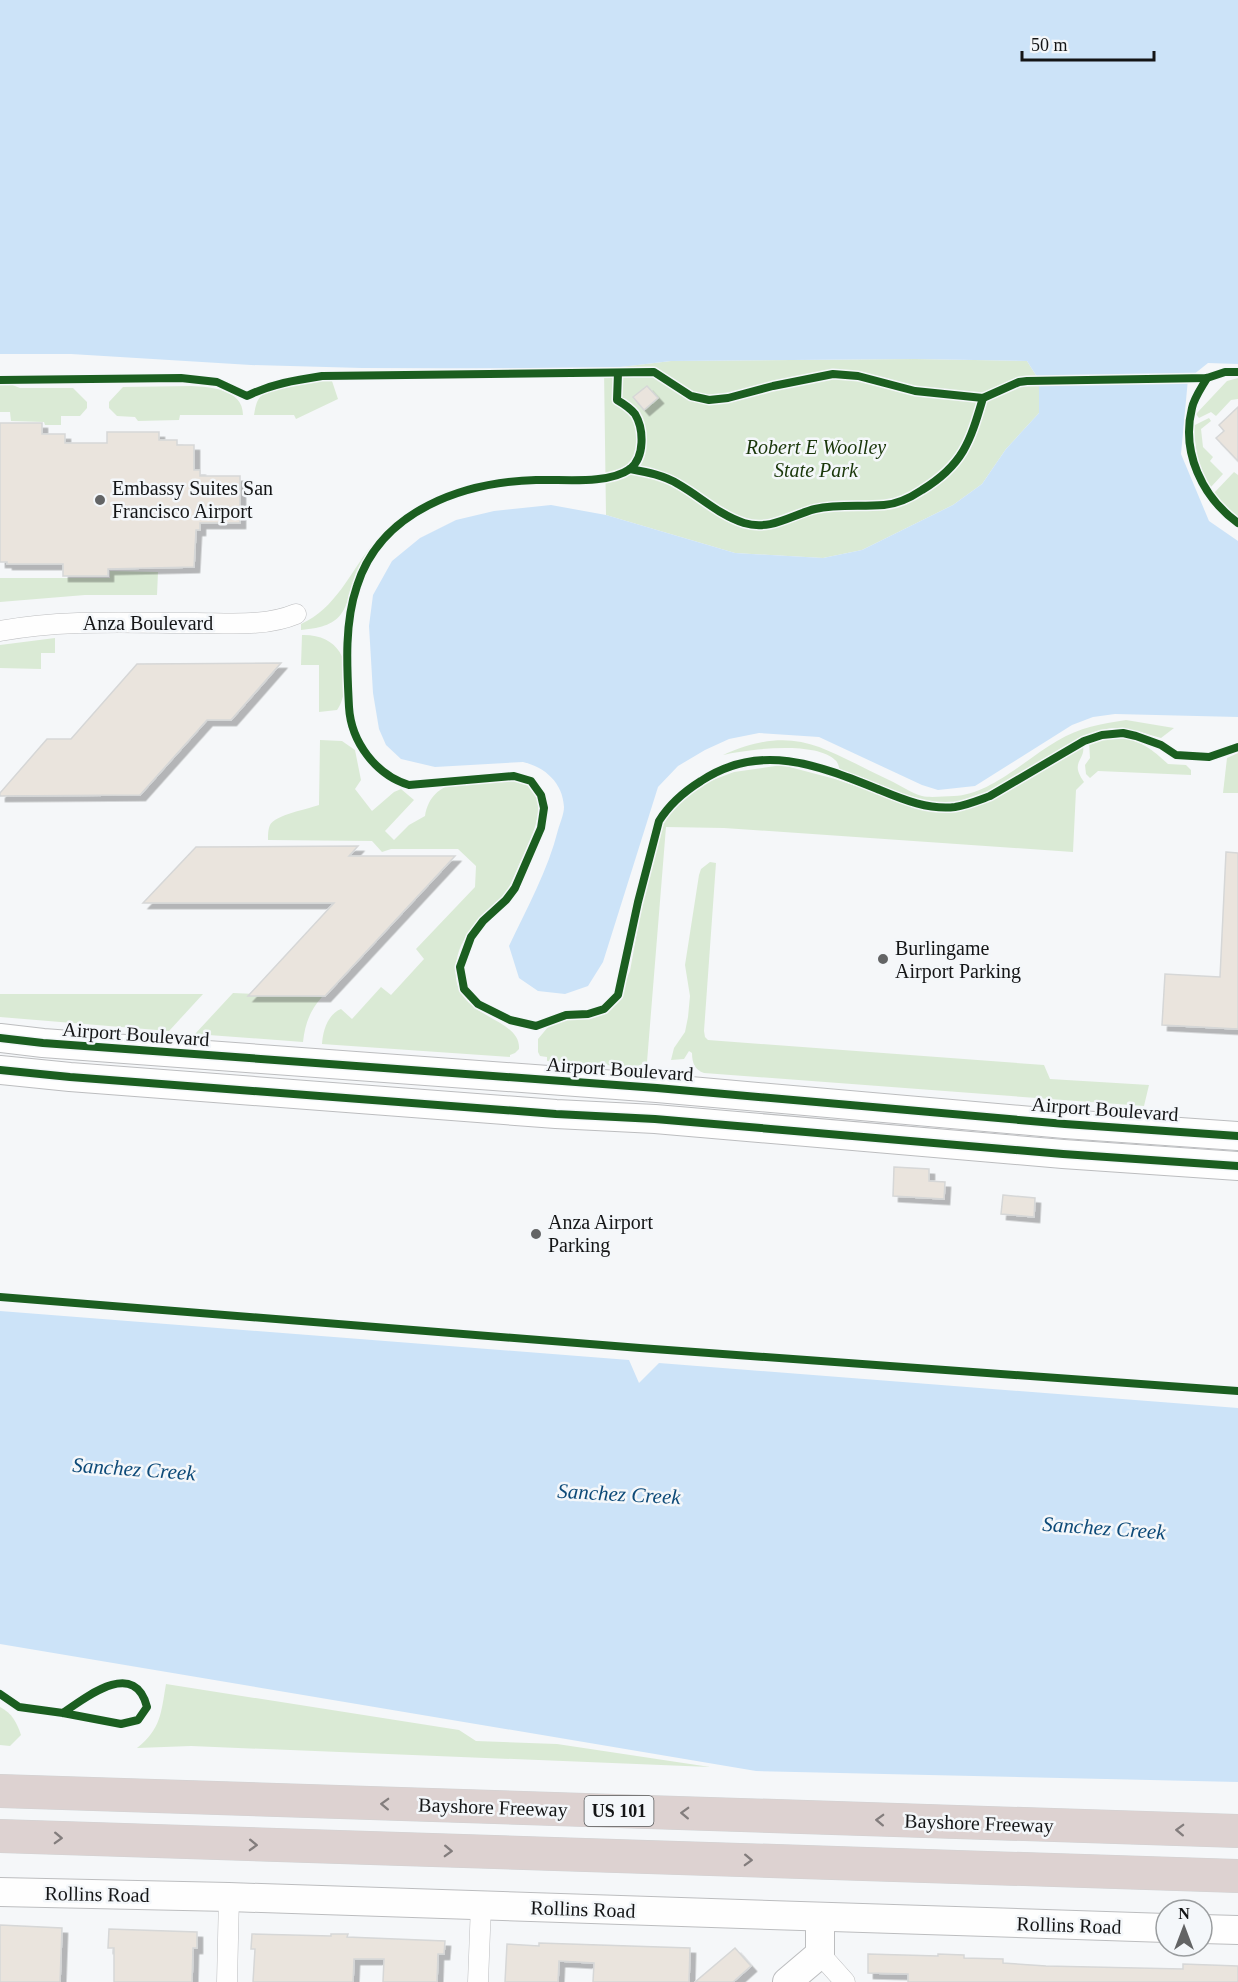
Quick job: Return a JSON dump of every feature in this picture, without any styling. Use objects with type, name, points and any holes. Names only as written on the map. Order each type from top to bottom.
[{"type":"highway","name":"Bayshore Freeway","points":[[0,1791],[1238,1831]]},
{"type":"highway","name":"US 101","points":[[0,1836],[1238,1876]]},
{"type":"main road","name":"Airport Boulevard","points":[[0,1038],[1238,1136]]},
{"type":"main road","points":[[312,1096],[316,1063]]},
{"type":"main road","points":[[0,1070],[312,1096],[655,1119],[830,1135],[1238,1166]]},
{"type":"main road","points":[[556,1114],[561,1081]]},
{"type":"main road","points":[[830,1135],[834,1104]]},
{"type":"main road","points":[[966,1145],[968,1115]]},
{"type":"main road","name":"Rollins Road","points":[[0,1892],[228,1897],[1154,1928]]},
{"type":"main road","points":[[787,1982],[820,1954],[820,1917]]},
{"type":"main road","points":[[1214,1929],[1238,1930]]},
{"type":"street","name":"Anza Boulevard","points":[[0,631],[91,622],[266,622],[296,614]]},
{"type":"street","points":[[226,1982],[228,1897]]},
{"type":"street","points":[[478,1982],[481,1905]]},
{"type":"street","points":[[820,1954],[845,1982]]},
{"type":"green space","name":"Robert E Woolley State Park","points":[[915,359],[1027,361],[1039,380],[1039,413],[1006,449],[982,484],[953,505],[862,550],[823,558],[735,553],[606,515],[604,369],[671,361]]},
{"type":"green space","points":[[331,378],[338,399],[296,419],[294,415],[254,415],[260,397],[274,389]]},
{"type":"green space","points":[[1238,378],[1238,399],[1231,400],[1216,416],[1211,412],[1199,418],[1196,414],[1227,381]]},
{"type":"green space","points":[[0,382],[20,388],[73,388],[87,402],[87,408],[80,416],[61,416],[61,425],[11,421],[10,412],[0,412]]},
{"type":"green space","points":[[191,386],[225,391],[238,400],[242,406],[243,415],[180,415],[179,420],[138,421],[135,417],[117,416],[109,408],[109,402],[123,387]]},
{"type":"green space","points":[[1209,418],[1211,421],[1201,429],[1203,447],[1213,457],[1210,461],[1223,474],[1210,488],[1198,462],[1193,426]]},
{"type":"green space","points":[[1234,472],[1238,475],[1238,518],[1231,515],[1214,493]]},
{"type":"green space","points":[[372,545],[341,614],[327,625],[301,630],[301,624],[333,600]]},
{"type":"green space","points":[[110,571],[158,572],[157,595],[85,595],[0,602],[0,578],[110,578]]},
{"type":"green space","points":[[302,635],[324,639],[339,651],[346,670],[346,681],[342,700],[337,710],[319,712],[319,665],[301,665]]},
{"type":"green space","points":[[55,638],[55,653],[41,653],[41,669],[0,668],[0,645]]},
{"type":"green space","points":[[1126,720],[1174,728],[1161,738],[1116,728],[1096,732],[1065,746],[992,790],[961,801],[946,803],[919,800],[840,773],[835,760],[813,750],[781,748],[723,755],[749,745],[791,740],[827,750],[918,795],[954,796],[968,794],[994,783],[1045,748],[1074,732]]},
{"type":"green space","points":[[1117,736],[1145,746],[1168,764],[1186,765],[1191,770],[1191,775],[1098,771],[1090,778],[1086,774],[1085,765],[1090,758],[1089,742]]},
{"type":"green space","points":[[320,740],[342,741],[355,750],[361,780],[355,789],[372,811],[394,792],[401,789],[414,800],[385,831],[394,840],[409,825],[425,816],[429,803],[436,794],[455,783],[503,780],[521,782],[532,788],[538,798],[536,824],[511,883],[505,894],[467,935],[459,950],[456,964],[456,978],[460,992],[468,1002],[511,1031],[517,1039],[519,1049],[510,1057],[322,1044],[327,1023],[336,1011],[341,1009],[352,1019],[381,987],[391,995],[424,959],[416,949],[475,887],[476,866],[458,849],[391,849],[382,852],[372,841],[268,840],[269,827],[273,821],[319,805]]},
{"type":"green space","points":[[1083,745],[1078,770],[1084,782],[1076,790],[1073,852],[724,828],[666,827],[647,1062],[635,1067],[547,1061],[547,1057],[540,1056],[538,1039],[548,1027],[560,1020],[590,1018],[599,1015],[617,1001],[630,971],[644,893],[662,821],[679,800],[702,784],[734,772],[782,765],[835,779],[920,808],[936,811],[958,810],[982,803],[1010,789]]},
{"type":"green space","points":[[1238,753],[1238,793],[1223,793],[1227,758]]},
{"type":"green space","points":[[710,862],[716,863],[704,1031],[708,1040],[1044,1065],[1050,1079],[1149,1085],[1144,1106],[704,1073],[695,1066],[692,1053],[689,1051],[684,1059],[671,1060],[674,1048],[685,1032],[688,1017],[690,996],[685,965],[699,875],[701,869]]},
{"type":"green space","points":[[233,993],[322,997],[309,1018],[303,1042],[195,1034]]},
{"type":"green space","points":[[0,994],[203,994],[169,1031],[0,1017]]},
{"type":"green space","points":[[166,1684],[459,1730],[476,1741],[557,1744],[710,1767],[191,1746],[137,1748],[151,1734],[159,1720]]},
{"type":"green space","points":[[0,1707],[14,1719],[21,1735],[10,1746],[0,1745]]},
{"type":"water","points":[[0,0],[1238,0],[1238,364],[1208,363],[1188,379],[1181,454],[1209,521],[1238,541],[1238,717],[1115,714],[1093,717],[1072,725],[975,786],[938,790],[922,785],[819,737],[759,733],[729,739],[678,766],[658,787],[603,962],[588,986],[565,994],[538,991],[519,978],[509,946],[549,860],[564,810],[563,798],[551,777],[531,764],[523,762],[435,767],[401,759],[386,745],[379,729],[373,693],[369,626],[373,595],[392,561],[420,538],[456,520],[494,511],[551,505],[606,515],[735,553],[823,558],[862,550],[953,505],[982,484],[1006,449],[1039,413],[1039,380],[1027,361],[915,359],[671,361],[604,369],[362,368],[251,365],[71,354],[0,354]]},
{"type":"water","name":"Sanchez Creek","points":[[0,1311],[629,1360],[639,1383],[659,1363],[1238,1408],[1238,1782],[756,1771],[0,1644]]},
{"type":"building","points":[[647,386],[658,398],[644,410],[633,397]]},
{"type":"building","points":[[1238,407],[1238,461],[1216,438],[1224,431],[1219,425]]},
{"type":"building","name":"Embassy Suites San Francisco Airport","points":[[0,423],[42,423],[42,434],[65,434],[65,443],[107,443],[107,432],[159,432],[159,440],[177,440],[177,445],[194,445],[194,470],[200,470],[200,476],[240,476],[240,523],[200,523],[200,530],[196,530],[194,567],[108,569],[108,576],[63,576],[63,564],[0,562]]},
{"type":"building","points":[[281,663],[231,720],[207,720],[140,795],[0,796],[0,793],[47,739],[71,739],[137,664]]},
{"type":"building","points":[[358,846],[349,856],[455,856],[325,996],[248,996],[334,903],[143,903],[196,847]]},
{"type":"building","points":[[1226,852],[1238,853],[1238,1029],[1162,1025],[1165,974],[1220,977]]},
{"type":"building","points":[[894,1167],[929,1169],[929,1181],[945,1182],[944,1199],[893,1196]]},
{"type":"building","points":[[1003,1195],[1035,1198],[1034,1217],[1001,1214]]},
{"type":"building","points":[[0,1925],[62,1928],[60,1982],[0,1982]]},
{"type":"building","points":[[109,1929],[197,1932],[197,1948],[193,1948],[192,1982],[114,1982],[114,1948],[108,1948]]},
{"type":"building","points":[[252,1934],[331,1936],[331,1934],[348,1934],[347,1937],[445,1941],[444,1954],[438,1954],[437,1982],[383,1982],[384,1959],[354,1959],[353,1982],[253,1982],[255,1949],[251,1949]]},
{"type":"building","points":[[539,1943],[690,1948],[689,1982],[593,1982],[594,1963],[559,1961],[558,1982],[505,1982],[507,1944],[539,1946]]},
{"type":"building","points":[[735,1948],[751,1966],[733,1982],[695,1982]]},
{"type":"building","points":[[868,1954],[964,1955],[964,1958],[1003,1959],[1003,1963],[1046,1966],[1183,1969],[1183,1964],[1238,1966],[1238,1982],[908,1982],[908,1974],[868,1973]]},
{"type":"cycle path","points":[[0,380],[181,378],[217,382],[247,396],[274,385],[322,376],[654,372],[691,396],[709,400],[728,398],[833,374],[858,376],[915,391],[983,398],[1019,382],[1027,381],[1207,378],[1225,372],[1238,372]]},
{"type":"cycle path","points":[[618,373],[617,400],[635,414],[640,427],[641,450],[635,464],[630,469],[620,474],[597,479],[509,482],[454,494],[428,505],[405,520],[385,538],[369,560],[353,601],[347,646],[349,707],[360,744],[376,765],[386,774],[409,785],[514,776],[531,781],[541,795],[544,808],[541,828],[515,888],[471,937],[460,967],[464,989],[478,1004],[510,1020],[536,1026],[566,1015],[588,1014],[604,1009],[618,995],[638,902],[659,821],[683,794],[723,769],[746,762],[768,760],[813,766],[898,797],[945,808],[964,805],[990,796],[1084,741],[1102,735],[1123,733],[1136,736],[1161,745],[1176,755],[1209,757],[1238,747]]},
{"type":"cycle path","points":[[1207,378],[1192,408],[1189,425],[1192,457],[1197,472],[1214,500],[1238,523]]},
{"type":"cycle path","points":[[630,469],[672,481],[735,520],[754,525],[772,524],[824,507],[889,504],[913,496],[936,481],[956,462],[969,440],[983,398]]},
{"type":"cycle path","points":[[0,1038],[657,1088],[1065,1124],[1238,1136]]},
{"type":"cycle path","points":[[0,1070],[1238,1166]]},
{"type":"cycle path","points":[[0,1297],[640,1348],[1238,1391]]},
{"type":"cycle path","points":[[0,1694],[19,1707],[121,1724],[138,1720],[147,1707],[141,1693],[132,1685],[121,1683],[97,1691],[63,1713]]},
{"type":"place","name":"Embassy Suites San Francisco Airport","points":[[100,500]]},
{"type":"place","name":"Burlingame Airport Parking","points":[[883,959]]},
{"type":"place","name":"Anza Airport Parking","points":[[536,1234]]}]
